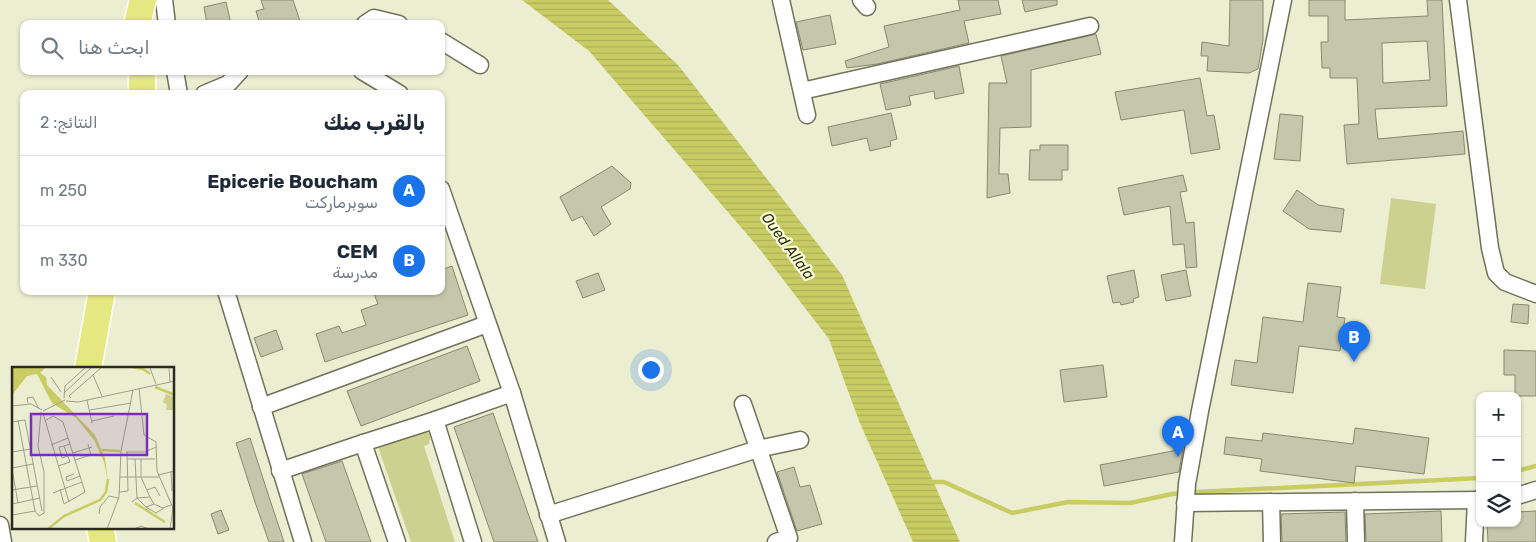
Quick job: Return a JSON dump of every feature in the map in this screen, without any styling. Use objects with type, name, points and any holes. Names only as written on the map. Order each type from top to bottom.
[{"type":"main road","points":[[133,0],[136,20]]},
{"type":"main road","points":[[137,20],[143,0]]},
{"type":"main road","points":[[142,75],[142,90]]},
{"type":"main road","points":[[88,367],[101,295]]},
{"type":"street","points":[[164,0],[166,20]]},
{"type":"street","points":[[782,0],[807,114]]},
{"type":"street","points":[[1184,542],[1186,495],[1200,411],[1283,0]]},
{"type":"street","points":[[1458,0],[1490,248],[1496,273],[1505,282],[1536,294]]},
{"type":"street","points":[[802,91],[1090,26]]},
{"type":"street","points":[[445,43],[480,65]]},
{"type":"street","points":[[176,75],[178,90]]},
{"type":"street","points":[[214,90],[228,84],[236,75]]},
{"type":"street","points":[[369,75],[393,90]]},
{"type":"street","points":[[445,200],[512,393],[557,542]]},
{"type":"street","points":[[227,295],[303,542]]},
{"type":"street","points":[[261,407],[488,324]]},
{"type":"street","points":[[280,472],[512,393]]},
{"type":"street","points":[[743,404],[789,538],[776,542]]},
{"type":"street","points":[[435,420],[473,542]]},
{"type":"street","points":[[548,515],[758,449],[800,440]]},
{"type":"street","points":[[363,443],[396,542]]},
{"type":"street","points":[[1521,495],[1536,490]]},
{"type":"street","points":[[1186,495],[1271,502],[1476,500]]},
{"type":"street","points":[[1355,501],[1356,542]]},
{"type":"street","points":[[1271,502],[1272,542]]},
{"type":"street","points":[[1474,542],[1476,521]]},
{"type":"street","points":[[0,525],[3,542]]},
{"type":"shaded area","points":[[1391,198],[1436,204],[1425,289],[1380,284]]},
{"type":"shaded area","points":[[423,431],[431,434],[429,444],[424,446],[455,542],[411,542],[378,447]]},
{"type":"water","name":"Oued Allala","points":[[522,0],[608,0],[678,65],[842,275],[960,542],[913,542],[859,421],[829,339],[758,247],[589,51]]},
{"type":"building","points":[[261,0],[293,0],[300,20],[259,20],[256,11],[264,9]]},
{"type":"building","points":[[958,0],[998,0],[1001,14],[964,21],[969,43],[877,64],[847,68],[845,61],[889,47],[884,26],[960,10]]},
{"type":"building","points":[[1022,0],[1057,0],[1057,5],[1025,12]]},
{"type":"building","points":[[1230,0],[1263,0],[1263,40],[1258,69],[1249,73],[1207,71],[1208,56],[1201,56],[1202,42],[1229,46]]},
{"type":"building","points":[[1309,0],[1345,0],[1345,20],[1428,16],[1427,0],[1442,0],[1447,106],[1375,109],[1378,139],[1463,131],[1465,154],[1347,164],[1344,125],[1359,124],[1357,78],[1330,78],[1330,68],[1322,68],[1321,42],[1328,42],[1328,16],[1309,16]],"holes":[[[1427,41],[1430,80],[1383,83],[1382,43]]]},
{"type":"building","points":[[226,2],[230,20],[206,20],[204,7]]},
{"type":"building","points":[[830,15],[836,44],[803,50],[796,22]]},
{"type":"building","points":[[1096,34],[1101,54],[1031,70],[1031,127],[1000,128],[999,174],[1008,174],[1010,193],[987,198],[989,83],[1007,83],[1001,56]]},
{"type":"building","points":[[959,66],[964,93],[935,99],[934,91],[909,96],[911,105],[886,110],[880,84]]},
{"type":"building","points":[[1200,78],[1207,116],[1214,115],[1220,149],[1191,154],[1184,110],[1121,120],[1115,92]]},
{"type":"building","points":[[891,113],[897,139],[890,141],[891,146],[870,151],[867,138],[832,146],[828,127]]},
{"type":"building","points":[[1280,114],[1303,116],[1300,161],[1274,159]]},
{"type":"building","points":[[1040,145],[1068,145],[1068,170],[1062,170],[1062,180],[1029,180],[1030,150],[1040,150]]},
{"type":"building","points":[[612,166],[631,183],[630,189],[601,207],[611,224],[594,236],[582,216],[572,221],[560,197]]},
{"type":"building","points":[[1183,175],[1187,191],[1180,192],[1186,223],[1194,222],[1197,267],[1186,268],[1184,244],[1173,245],[1170,206],[1124,215],[1118,188]]},
{"type":"building","points":[[1297,190],[1318,205],[1344,209],[1341,232],[1309,229],[1283,211]]},
{"type":"building","points":[[452,266],[468,315],[325,362],[316,334],[339,326],[342,333],[366,325],[361,310],[378,304],[375,295],[445,295],[445,269]]},
{"type":"building","points":[[1134,270],[1139,297],[1133,299],[1134,302],[1121,305],[1120,302],[1113,303],[1107,276]]},
{"type":"building","points":[[1186,270],[1191,296],[1166,301],[1161,275]]},
{"type":"building","points":[[598,273],[605,290],[583,298],[576,281]]},
{"type":"building","points":[[1308,283],[1341,287],[1337,317],[1345,318],[1340,351],[1299,346],[1293,393],[1231,385],[1235,360],[1257,363],[1263,317],[1303,322]]},
{"type":"building","points":[[1513,304],[1529,305],[1528,324],[1511,322]]},
{"type":"building","points":[[276,330],[283,349],[261,357],[254,338]]},
{"type":"building","points":[[467,346],[480,381],[361,426],[347,391]]},
{"type":"building","points":[[1504,350],[1536,351],[1536,396],[1521,396],[1521,392],[1515,392],[1515,375],[1504,375]]},
{"type":"building","points":[[1103,365],[1107,397],[1064,402],[1060,370]]},
{"type":"building","points":[[493,413],[538,542],[494,542],[454,427]]},
{"type":"building","points":[[1355,428],[1429,438],[1424,474],[1356,466],[1354,483],[1260,471],[1262,459],[1224,454],[1226,437],[1262,441],[1263,433],[1353,444]]},
{"type":"building","points":[[250,438],[284,542],[269,542],[255,502],[236,443]]},
{"type":"building","points":[[1183,449],[1179,472],[1104,486],[1100,465]]},
{"type":"building","points":[[342,461],[371,542],[326,542],[302,474]]},
{"type":"building","points":[[794,467],[800,487],[810,485],[822,524],[797,531],[777,472]]},
{"type":"building","points":[[221,510],[229,530],[218,534],[211,514]]},
{"type":"building","points":[[1441,511],[1442,542],[1366,542],[1365,514]]},
{"type":"building","points":[[1536,511],[1536,542],[1488,542],[1487,527],[1521,527],[1521,512]]},
{"type":"building","points":[[1345,512],[1346,542],[1282,542],[1281,514]]},
{"type":"waterway","points":[[1521,470],[1536,466]]},
{"type":"waterway","points":[[928,482],[944,482],[1012,513],[1068,502],[1130,503],[1172,494],[1197,492],[1476,478]]},
{"type":"place","name":"CEM","points":[[1354,362]]},
{"type":"place","name":"Epicerie Boucham","points":[[1178,457]]}]
